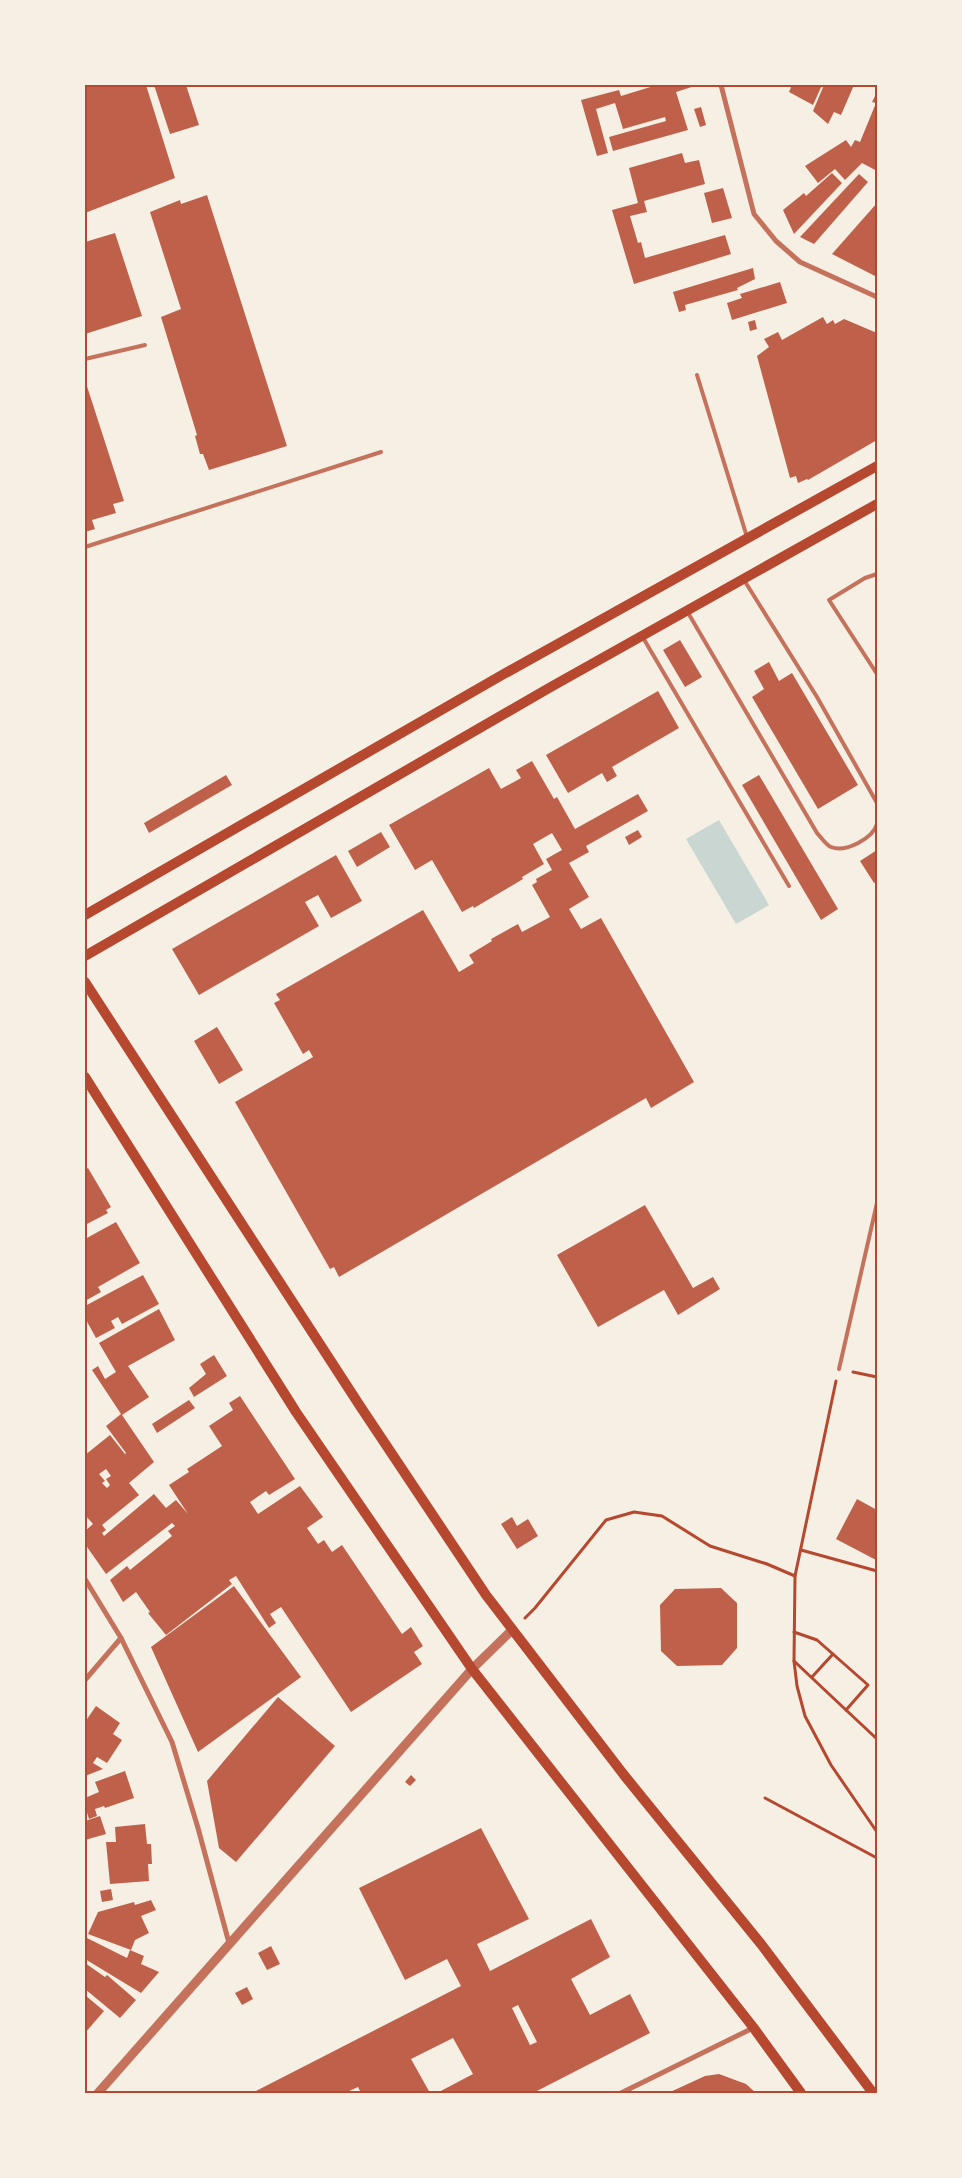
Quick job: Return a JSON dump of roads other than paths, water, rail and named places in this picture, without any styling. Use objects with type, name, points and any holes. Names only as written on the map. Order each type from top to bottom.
[{"type":"main road","points":[[85,915],[502,675],[877,466]]},
{"type":"main road","points":[[85,956],[548,688],[877,504]]},
{"type":"main road","points":[[85,982],[360,1406],[486,1595],[624,1775],[761,1944],[873,2093]]},
{"type":"main road","points":[[85,1077],[296,1412],[472,1669],[753,2028],[801,2093]]},
{"type":"street","points":[[722,85],[754,214],[776,241],[800,262],[877,297]]},
{"type":"street","points":[[85,1579],[121,1638],[172,1742],[230,1942]]},
{"type":"street","points":[[98,2093],[472,1669],[512,1630]]},
{"type":"street","points":[[85,1680],[121,1638]]},
{"type":"street","points":[[621,2093],[753,2028]]},
{"type":"lane","points":[[85,359],[145,345]]},
{"type":"lane","points":[[698,375],[747,537]]},
{"type":"lane","points":[[85,547],[381,452]]},
{"type":"lane","points":[[877,574],[865,578],[829,600],[877,674]]},
{"type":"lane","points":[[744,579],[817,697],[877,803]]},
{"type":"lane","points":[[686,611],[817,833],[831,847],[844,848],[860,842],[876,828],[877,824]]},
{"type":"lane","points":[[642,636],[789,886]]},
{"type":"lane","points":[[839,1369],[877,1203]]}]
